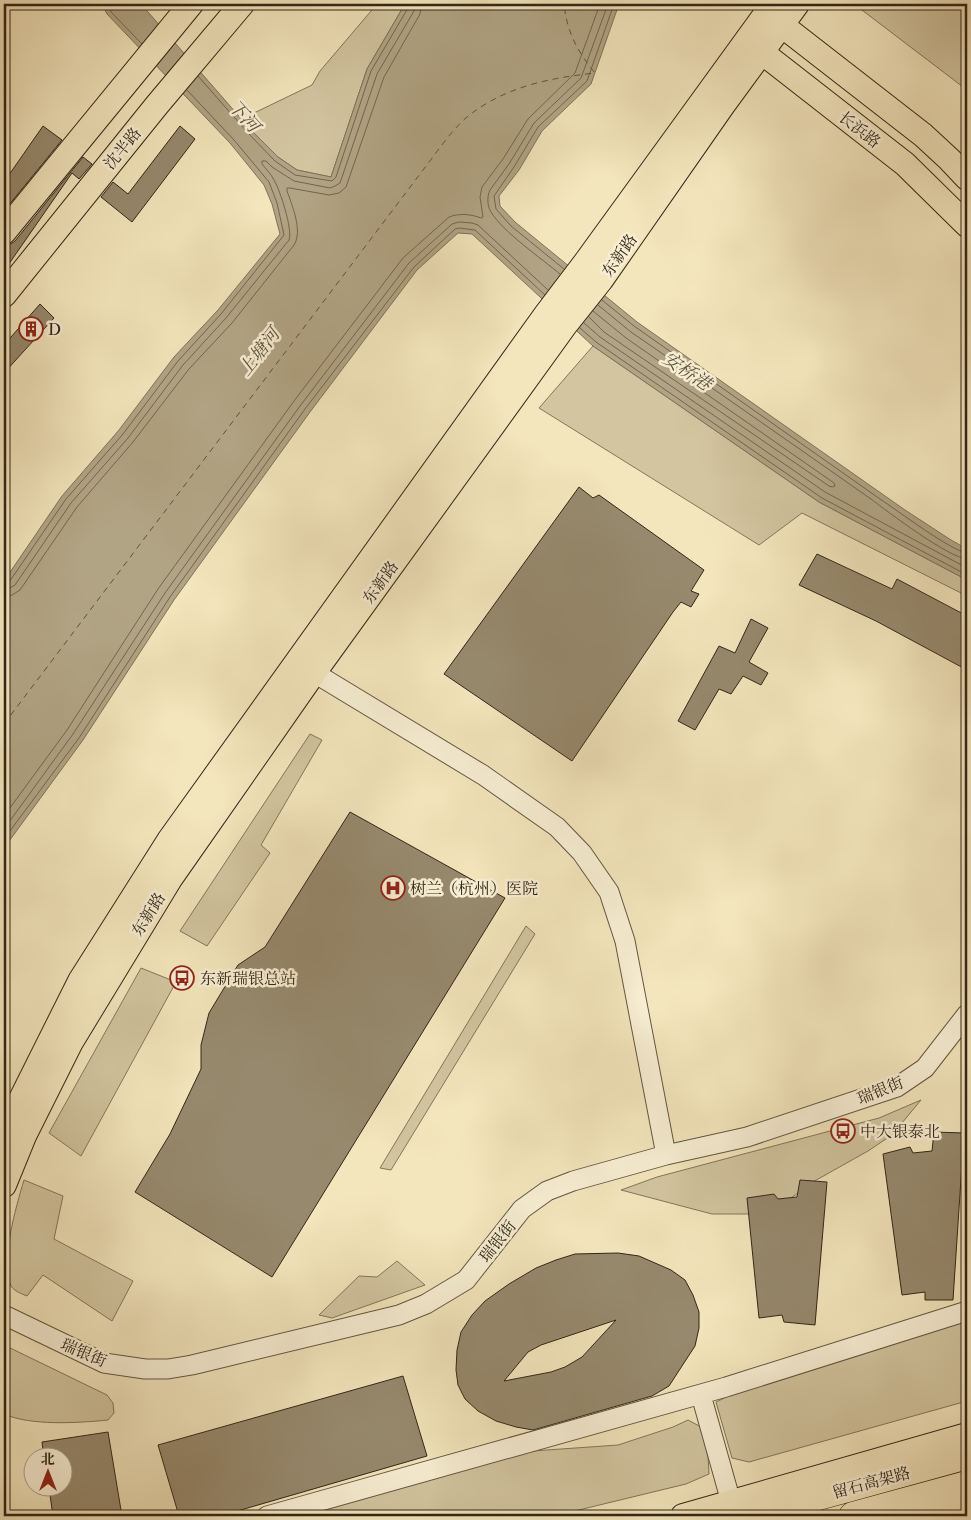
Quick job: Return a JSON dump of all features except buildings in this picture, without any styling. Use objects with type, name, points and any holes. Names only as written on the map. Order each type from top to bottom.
[{"type":"highway","name":"留石高架路","points":[[738,1509],[967,1455]]},
{"type":"highway","name":"留石高架路","points":[[853,1516],[967,1485]]},
{"type":"main road","name":"沈半路","points":[[4,295],[157,105],[242,4]]},
{"type":"main road","name":"东新路","points":[[556,318],[601,280],[774,14],[797,4]]},
{"type":"main road","points":[[4,232],[187,9]]},
{"type":"main road","name":"长浜路","points":[[774,14],[922,135],[967,178]]},
{"type":"main road","name":"东新路","points":[[4,1133],[80,981],[170,839],[305,668],[556,318],[585,263],[754,46]]},
{"type":"main road","name":"长浜路","points":[[754,46],[905,164],[967,225]]},
{"type":"main road","name":"东新路","points":[[4,1185],[24,1136],[71,1042],[170,879],[305,668]]},
{"type":"main road","points":[[683,1516],[738,1509],[967,1435]]},
{"type":"main road","points":[[928,1516],[967,1506]]},
{"type":"street","points":[[305,668],[483,775],[557,827],[582,853],[609,892],[625,941],[666,1155]]},
{"type":"street","name":"瑞银街","points":[[4,1315],[104,1363],[145,1369],[168,1369],[192,1366],[399,1315],[426,1304],[466,1280],[522,1209],[547,1191],[573,1181],[666,1155],[746,1137],[897,1087],[925,1068],[967,1014]]},
{"type":"street","points":[[267,1516],[701,1395],[967,1311]]},
{"type":"street","points":[[701,1395],[738,1509]]},
{"type":"shaded area","points":[[377,4],[405,4],[367,69],[331,177],[297,170],[278,157],[251,130],[254,113],[312,85],[320,71]]},
{"type":"shaded area","points":[[860,4],[967,4],[967,90],[858,7]]},
{"type":"shaded area","points":[[593,346],[819,502],[967,580],[967,596],[802,513],[759,545],[539,408]]},
{"type":"shaded area","points":[[310,734],[322,740],[261,845],[270,853],[207,946],[180,931]]},
{"type":"shaded area","points":[[526,926],[535,934],[391,1170],[380,1168]]},
{"type":"shaded area","points":[[141,968],[176,982],[81,1156],[49,1133]]},
{"type":"shaded area","points":[[921,1100],[892,1135],[868,1151],[811,1183],[770,1214],[712,1214],[621,1190],[657,1177],[879,1118]]},
{"type":"shaded area","points":[[24,1180],[63,1196],[54,1239],[133,1281],[112,1321],[43,1275],[27,1296],[16,1291],[11,1286],[7,1263],[8,1249],[13,1219]]},
{"type":"shaded area","points":[[397,1261],[425,1285],[332,1318],[319,1315],[359,1276],[377,1277]]},
{"type":"shaded area","points":[[967,1320],[967,1401],[749,1462],[732,1458],[716,1402],[733,1394]]},
{"type":"shaded area","points":[[4,1345],[107,1395],[113,1403],[114,1413],[108,1420],[69,1423],[41,1422],[15,1418],[4,1414]]},
{"type":"shaded area","points":[[688,1420],[701,1427],[708,1456],[709,1474],[686,1484],[554,1516],[283,1516],[490,1454],[618,1445],[673,1427]]},
{"type":"water","points":[[102,4],[141,4],[251,130],[278,157],[297,170],[331,177],[367,69],[405,4],[619,4],[591,84],[542,131],[519,170],[499,196],[500,206],[515,222],[637,322],[905,510],[967,549],[967,580],[819,502],[593,346],[472,234],[458,233],[417,270],[310,412],[174,600],[83,740],[4,848],[4,581],[62,496],[119,430],[174,357],[218,310],[280,234],[272,204],[264,185],[230,143],[107,14]]},
{"type":"ferry route","points":[[4,724],[455,129],[481,107],[512,91],[544,81],[595,73],[574,41],[565,14],[564,4]]},
{"type":"place","name":"D","points":[[31,329]]},
{"type":"place","name":"树兰（杭州）医院","points":[[393,888]]},
{"type":"place","name":"东新瑞银总站","points":[[182,978]]},
{"type":"place","name":"中大银泰北","points":[[843,1131]]},
{"type":"water label","name":"下河","points":[[244,116]]},
{"type":"water label","name":"上塘河","points":[[259,352]]},
{"type":"water label","name":"安桥港","points":[[687,371]]}]
